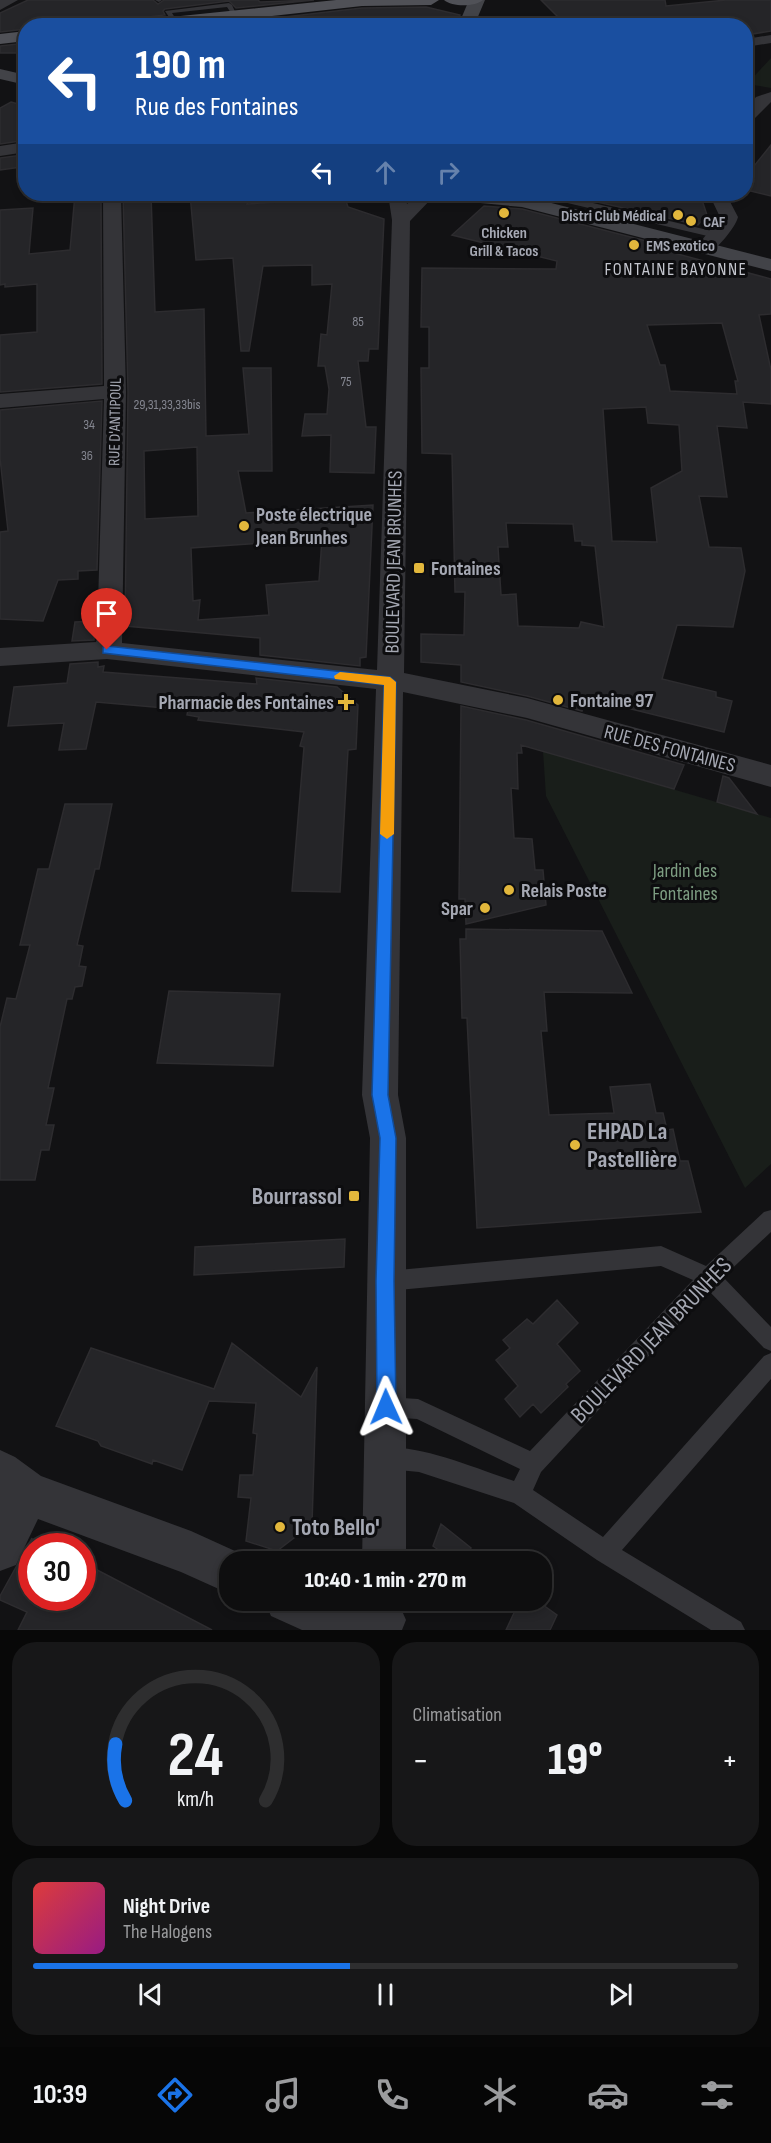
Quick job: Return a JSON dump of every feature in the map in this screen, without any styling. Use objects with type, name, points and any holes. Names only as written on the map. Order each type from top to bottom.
[{"type":"main road","points":[[171,17],[231,8],[268,12],[380,0]]},
{"type":"main road","points":[[363,2],[431,0]]},
{"type":"main road","points":[[458,18],[452,0],[476,0],[469,18]]},
{"type":"main road","points":[[0,39],[18,38]]},
{"type":"main road","points":[[0,74],[18,78]]},
{"type":"main road","points":[[504,201],[710,242],[771,265]]},
{"type":"main road","points":[[518,201],[528,204]]},
{"type":"street","points":[[0,5],[10,0]]},
{"type":"street","points":[[753,42],[771,39]]},
{"type":"street","points":[[753,110],[762,100],[771,97]]},
{"type":"street","points":[[0,151],[18,148]]},
{"type":"street","name":"RUE D'ANTIPOUL","points":[[107,650],[110,639],[115,392],[112,201]]},
{"type":"street","name":"BOULEVARD JEAN BRUNHES","points":[[384,1551],[388,1138],[380,1095],[401,220],[399,201]]},
{"type":"street","points":[[401,220],[421,201]]},
{"type":"street","points":[[710,242],[728,221],[729,217],[722,201]]},
{"type":"street","points":[[0,401],[115,392]]},
{"type":"street","name":"RUE DES FONTAINES","points":[[0,657],[107,650],[436,686],[526,708],[771,776]]},
{"type":"street","points":[[0,1549],[14,1482],[191,1553],[219,1567]]},
{"type":"street","points":[[308,1611],[337,1619],[384,1617]]},
{"type":"lane","points":[[171,17],[257,17],[268,12]]},
{"type":"lane","name":"BOULEVARD JEAN BRUNHES","points":[[520,1494],[533,1464],[709,1277],[771,1219]]},
{"type":"lane","points":[[385,1281],[661,1256],[709,1277],[771,1341]]},
{"type":"lane","points":[[605,1552],[771,1363]]},
{"type":"lane","points":[[386,1407],[418,1409],[533,1464]]},
{"type":"lane","points":[[386,1458],[419,1461],[520,1494],[605,1552],[733,1630]]},
{"type":"green space","points":[[771,58],[771,88],[753,85],[753,78]]},
{"type":"green space","name":"Jardin des Fontaines","points":[[543,751],[771,818],[771,1164],[745,1188],[546,796]]},
{"type":"building","points":[[28,0],[153,0],[158,4],[164,0],[258,0],[260,2],[314,0],[236,8],[229,1],[165,9],[163,11],[165,15],[140,18],[18,18],[18,30],[0,32],[0,13]]},
{"type":"building","points":[[541,0],[665,0],[666,6],[726,0],[771,0],[771,31],[753,34],[753,18],[559,18]]},
{"type":"building","points":[[426,7],[460,15],[459,18],[275,18],[362,8]]},
{"type":"building","points":[[18,44],[18,53],[0,53],[0,46]]},
{"type":"building","points":[[11,102],[18,104],[18,141],[0,144],[0,108]]},
{"type":"building","points":[[771,145],[771,196],[753,192],[753,167]]},
{"type":"building","points":[[18,156],[18,167],[0,170],[0,158]]},
{"type":"building","points":[[74,201],[101,201],[102,384],[0,392],[0,335],[37,332],[37,284],[5,287],[5,284],[0,285],[0,210],[33,208],[29,254],[70,250]]},
{"type":"building","points":[[123,201],[151,201],[155,312],[204,309],[206,436],[249,434],[243,368],[271,368],[272,471],[238,471],[246,513],[373,505],[366,657],[360,658],[360,666],[260,655],[260,638],[125,626],[128,392]],"holes":[[[197,447],[198,516],[145,519],[144,451]],[[322,539],[319,581],[266,585],[269,615],[198,620],[200,600],[193,601],[191,548]]]},
{"type":"building","points":[[191,201],[248,201],[247,204],[346,201],[348,207],[384,219],[378,349],[369,349],[368,361],[358,361],[366,427],[376,427],[374,473],[330,472],[331,435],[302,436],[305,414],[327,414],[329,389],[325,366],[318,366],[321,334],[327,335],[332,284],[312,285],[312,265],[263,266],[249,351],[241,351],[233,258],[196,260]]},
{"type":"building","points":[[593,201],[702,201],[707,215],[698,225]]},
{"type":"building","points":[[484,206],[522,209],[677,249],[674,253],[771,279],[771,314],[759,315],[771,370],[771,404],[743,402],[747,428],[717,426],[727,497],[699,496],[709,547],[741,548],[745,571],[733,627],[677,625],[662,679],[716,692],[716,697],[732,701],[724,732],[591,699],[590,701],[585,699],[582,711],[461,682],[461,665],[421,662],[421,634],[464,635],[465,592],[455,592],[452,454],[422,453],[421,368],[429,368],[429,327],[421,327],[422,268],[556,269],[557,261],[452,235]],"holes":[[[722,323],[738,381],[735,381],[737,394],[670,391],[665,365],[660,365],[647,325]],[[646,407],[648,423],[679,425],[682,471],[651,488],[657,542],[612,541],[603,409]],[[506,523],[573,524],[575,541],[582,541],[582,545],[595,546],[604,627],[581,622],[579,628],[518,626],[516,594],[501,595],[498,547],[508,547]]]},
{"type":"building","points":[[102,401],[97,570],[78,571],[78,579],[58,580],[43,621],[0,619],[0,532],[8,531],[0,458],[0,410]]},
{"type":"building","points":[[95,621],[94,640],[72,641],[75,622]]},
{"type":"building","points":[[98,662],[98,667],[104,666],[103,672],[257,684],[256,678],[337,687],[358,705],[356,749],[348,750],[340,892],[292,891],[304,747],[300,746],[304,732],[198,720],[199,717],[187,715],[188,710],[96,702],[86,749],[59,750],[64,723],[8,726],[14,687],[67,683],[70,664]]},
{"type":"building","points":[[461,706],[526,720],[684,765],[674,789],[521,745],[522,753],[517,753],[518,789],[511,788],[514,838],[532,839],[535,870],[543,870],[546,905],[466,924],[465,899],[459,899]]},
{"type":"building","points":[[723,776],[729,778],[757,814],[717,802]]},
{"type":"building","points":[[65,804],[112,804],[99,869],[95,869],[77,945],[83,946],[79,966],[86,967],[82,986],[75,987],[72,999],[67,999],[48,1088],[54,1088],[46,1125],[54,1125],[49,1150],[41,1150],[35,1180],[0,1180],[0,1027],[7,998],[16,999],[30,945],[20,945],[38,869],[49,869]]},
{"type":"building","name":"EHPAD La Pastellière","points":[[466,929],[602,931],[632,993],[544,992],[547,1031],[541,1031],[549,1115],[614,1113],[610,1087],[650,1084],[656,1113],[663,1113],[667,1130],[673,1129],[680,1161],[688,1161],[701,1212],[477,1228],[467,1018],[462,1018],[460,939],[466,939]]},
{"type":"building","points":[[169,991],[280,994],[273,1066],[157,1063]]},
{"type":"building","points":[[345,1239],[344,1267],[194,1275],[195,1247]]},
{"type":"building","points":[[557,1300],[578,1323],[557,1344],[580,1371],[566,1384],[568,1387],[541,1413],[533,1404],[520,1417],[505,1399],[518,1386],[496,1360],[510,1348],[503,1340],[527,1319],[533,1324]]},
{"type":"building","points":[[232,1343],[301,1397],[317,1367],[312,1524],[277,1551],[246,1541],[251,1498],[238,1497],[240,1475],[253,1475],[257,1434],[253,1433],[256,1403],[209,1401],[182,1470],[153,1460],[152,1464],[101,1446],[98,1441],[56,1426],[91,1348],[214,1389]]},
{"type":"building","points":[[441,1524],[471,1548],[470,1551],[440,1551],[433,1546]]},
{"type":"building","points":[[18,1563],[18,1608],[0,1600]]},
{"type":"building","points":[[96,1569],[212,1630],[18,1630],[27,1612],[25,1611],[96,1611]]},
{"type":"building","points":[[515,1611],[551,1611],[557,1615],[550,1630],[506,1630]]},
{"type":"slow traffic","points":[[340,676],[390,682],[387,834]]},
{"type":"place","name":"Chicken Grill & Tacos","points":[[504,213]]},
{"type":"place","name":"Distri Club Médical","points":[[678,215]]},
{"type":"place","name":"CAF","points":[[691,221]]},
{"type":"place","name":"EMS exotico","points":[[634,245]]},
{"type":"place","name":"Poste électrique Jean Brunhes","points":[[244,526]]},
{"type":"place","name":"Fontaines","points":[[419,568]]},
{"type":"place","name":"Fontaine 97","points":[[558,700]]},
{"type":"place","name":"Pharmacie des Fontaines","points":[[346,702]]},
{"type":"place","name":"Relais Poste","points":[[509,890]]},
{"type":"place","name":"Spar","points":[[485,908]]},
{"type":"place","name":"EHPAD La Pastellière","points":[[575,1145]]},
{"type":"place","name":"Bourrassol","points":[[354,1196]]},
{"type":"place","name":"Toto Bello'","points":[[280,1527]]},
{"type":"district","name":"FONTAINE BAYONNE","points":[[676,269]]},
{"type":"route","points":[[107,650],[390,682],[380,1095],[388,1138],[385,1281],[386,1407]]}]
